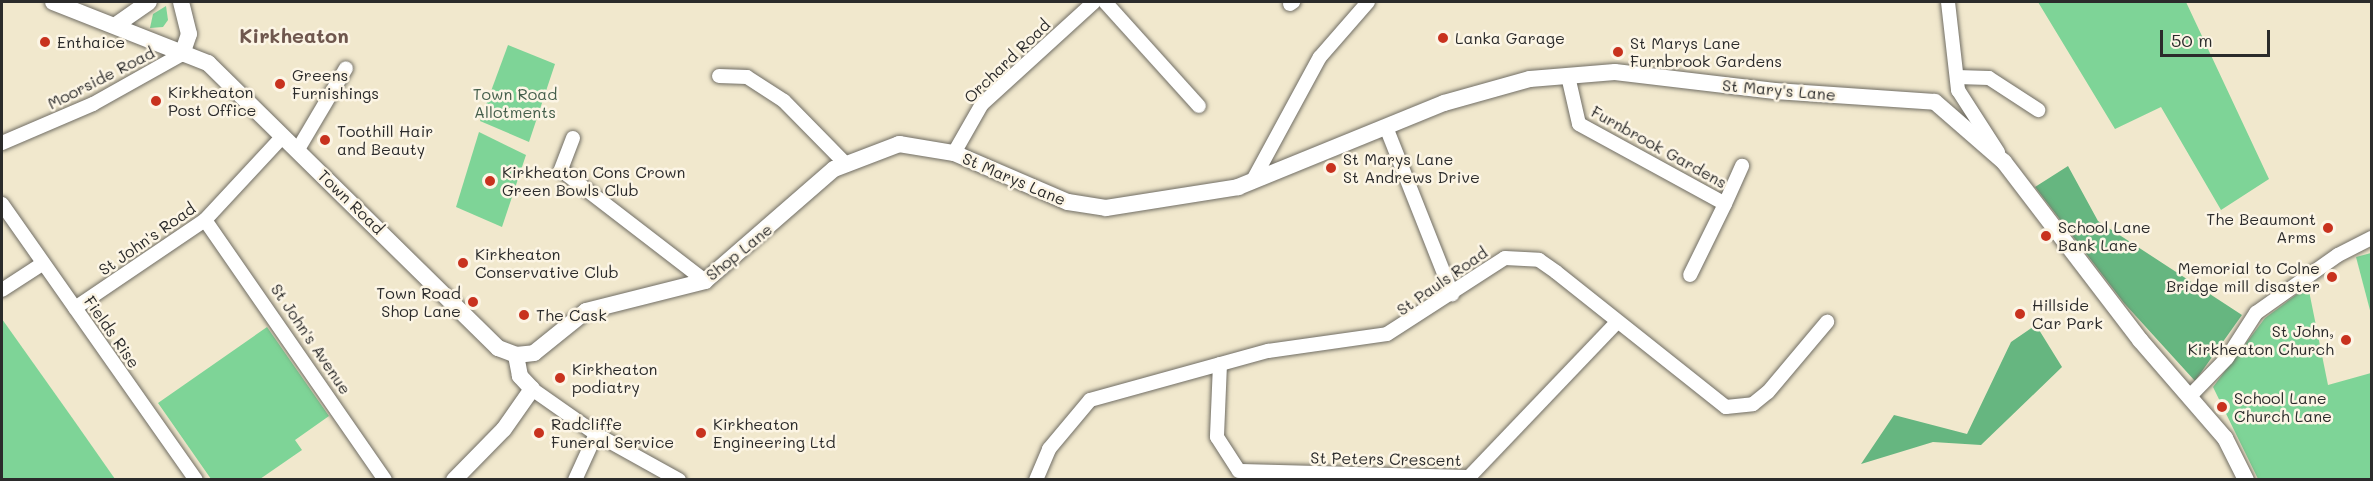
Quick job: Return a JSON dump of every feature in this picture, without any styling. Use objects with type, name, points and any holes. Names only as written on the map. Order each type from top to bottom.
[{"type":"street","name":"Town Road","points":[[53,2],[208,63],[498,348],[516,355]]},
{"type":"street","points":[[116,25],[149,2]]},
{"type":"street","points":[[181,2],[189,34],[182,54]]},
{"type":"street","name":"Orchard Road","points":[[954,153],[982,104],[1094,2]]},
{"type":"street","points":[[1105,2],[1199,106]]},
{"type":"street","points":[[1252,182],[1320,57],[1368,2]]},
{"type":"street","points":[[1948,2],[1958,90],[2004,162]]},
{"type":"street","name":"Moorside Road","points":[[2,143],[93,104],[182,54]]},
{"type":"street","points":[[297,151],[346,68]]},
{"type":"street","name":"St Mary's Lane","points":[[1252,182],[1386,127],[1487,90],[1568,76],[1615,72],[1775,91],[1935,102],[2004,162],[2189,396],[2225,438],[2246,480]]},
{"type":"street","points":[[720,76],[747,77],[784,101],[845,163]]},
{"type":"street","name":"Furnbrook Gardens","points":[[1568,76],[1579,124],[1725,204],[1690,275]]},
{"type":"street","points":[[1956,77],[1989,78],[2038,110]]},
{"type":"street","points":[[1386,127],[1452,294]]},
{"type":"street","name":"St John's Road","points":[[75,308],[206,220],[282,137]]},
{"type":"street","points":[[573,138],[561,171],[705,281]]},
{"type":"street","name":"Shop Lane","points":[[516,355],[534,353],[586,310],[705,281],[845,163],[899,144],[954,153]]},
{"type":"street","name":"St Marys Lane","points":[[954,153],[1053,197],[1095,208],[1190,199],[1252,182]]},
{"type":"street","points":[[1725,204],[1742,166]]},
{"type":"street","name":"Fields Rise","points":[[2,204],[196,480]]},
{"type":"street","name":"St John's Avenue","points":[[206,220],[385,480]]},
{"type":"street","points":[[2189,396],[2227,358],[2256,314],[2338,255],[2372,238]]},
{"type":"street","name":"St Pauls Road","points":[[1036,480],[1049,449],[1090,400],[1220,364],[1388,334],[1452,294],[1492,263],[1522,256],[1556,272],[1712,401],[1739,409],[1768,392],[1827,322]]},
{"type":"street","points":[[2,290],[42,264]]},
{"type":"street","name":"St Peters Crescent","points":[[1220,364],[1216,437],[1239,471],[1469,477],[1617,322]]},
{"type":"street","points":[[516,355],[520,375],[532,389],[596,434],[679,480]]},
{"type":"street","points":[[454,480],[504,429],[532,389]]},
{"type":"street","points":[[575,480],[596,434]]},
{"type":"green space","points":[[2038,2],[2186,2],[2269,179],[2221,210],[2161,107],[2115,129]]},
{"type":"green space","points":[[166,6],[168,20],[163,27],[150,28],[153,14]]},
{"type":"green space","name":"Town Road Allotments","points":[[508,45],[555,64],[529,142],[480,121]]},
{"type":"green space","name":"Kirkheaton Cons Crown Green Bowls Club","points":[[479,132],[526,155],[502,227],[456,207]]},
{"type":"green space","points":[[2068,166],[2098,221],[2242,315],[2195,381],[2124,303],[2035,187]]},
{"type":"green space","points":[[2372,253],[2371,314],[2356,257]]},
{"type":"green space","points":[[2308,286],[2328,385],[2371,373],[2371,479],[2258,479],[2213,387],[2265,318]]},
{"type":"green space","points":[[2,319],[73,419],[115,479],[2,479]]},
{"type":"green space","points":[[2036,325],[2062,367],[1981,445],[1933,442],[1861,464],[1894,415],[1967,434],[2011,342]]},
{"type":"green space","points":[[267,327],[329,416],[295,440],[302,450],[260,479],[211,479],[158,403]]},
{"type":"place","name":"Lanka Garage","points":[[1443,38]]},
{"type":"place","name":"Enthaice","points":[[45,42]]},
{"type":"place","name":"St Marys Lane Furnbrook Gardens","points":[[1618,52]]},
{"type":"place","name":"Greens Furnishings","points":[[280,84]]},
{"type":"place","name":"Kirkheaton Post Office","points":[[156,101]]},
{"type":"place","name":"Toothill Hair and Beauty","points":[[325,140]]},
{"type":"place","name":"St Marys Lane St Andrews Drive","points":[[1331,168]]},
{"type":"place","name":"Kirkheaton Cons Crown Green Bowls Club","points":[[490,181]]},
{"type":"place","name":"The Beaumont Arms","points":[[2328,228]]},
{"type":"place","name":"School Lane Bank Lane","points":[[2046,236]]},
{"type":"place","name":"Kirkheaton Conservative Club","points":[[463,263]]},
{"type":"place","name":"Memorial to Colne Bridge mill disaster","points":[[2332,277]]},
{"type":"place","name":"Town Road Shop Lane","points":[[473,302]]},
{"type":"place","name":"Hillside Car Park","points":[[2020,314]]},
{"type":"place","name":"The Cask","points":[[524,315]]},
{"type":"place","name":"St John, Kirkheaton Church","points":[[2346,340]]},
{"type":"place","name":"Kirkheaton podiatry","points":[[560,378]]},
{"type":"place","name":"School Lane Church Lane","points":[[2222,407]]},
{"type":"place","name":"Radcliffe Funeral Service","points":[[539,433]]},
{"type":"place","name":"Kirkheaton Engineering Ltd","points":[[701,433]]},
{"type":"district","name":"Kirkheaton","points":[[294,35]]}]
